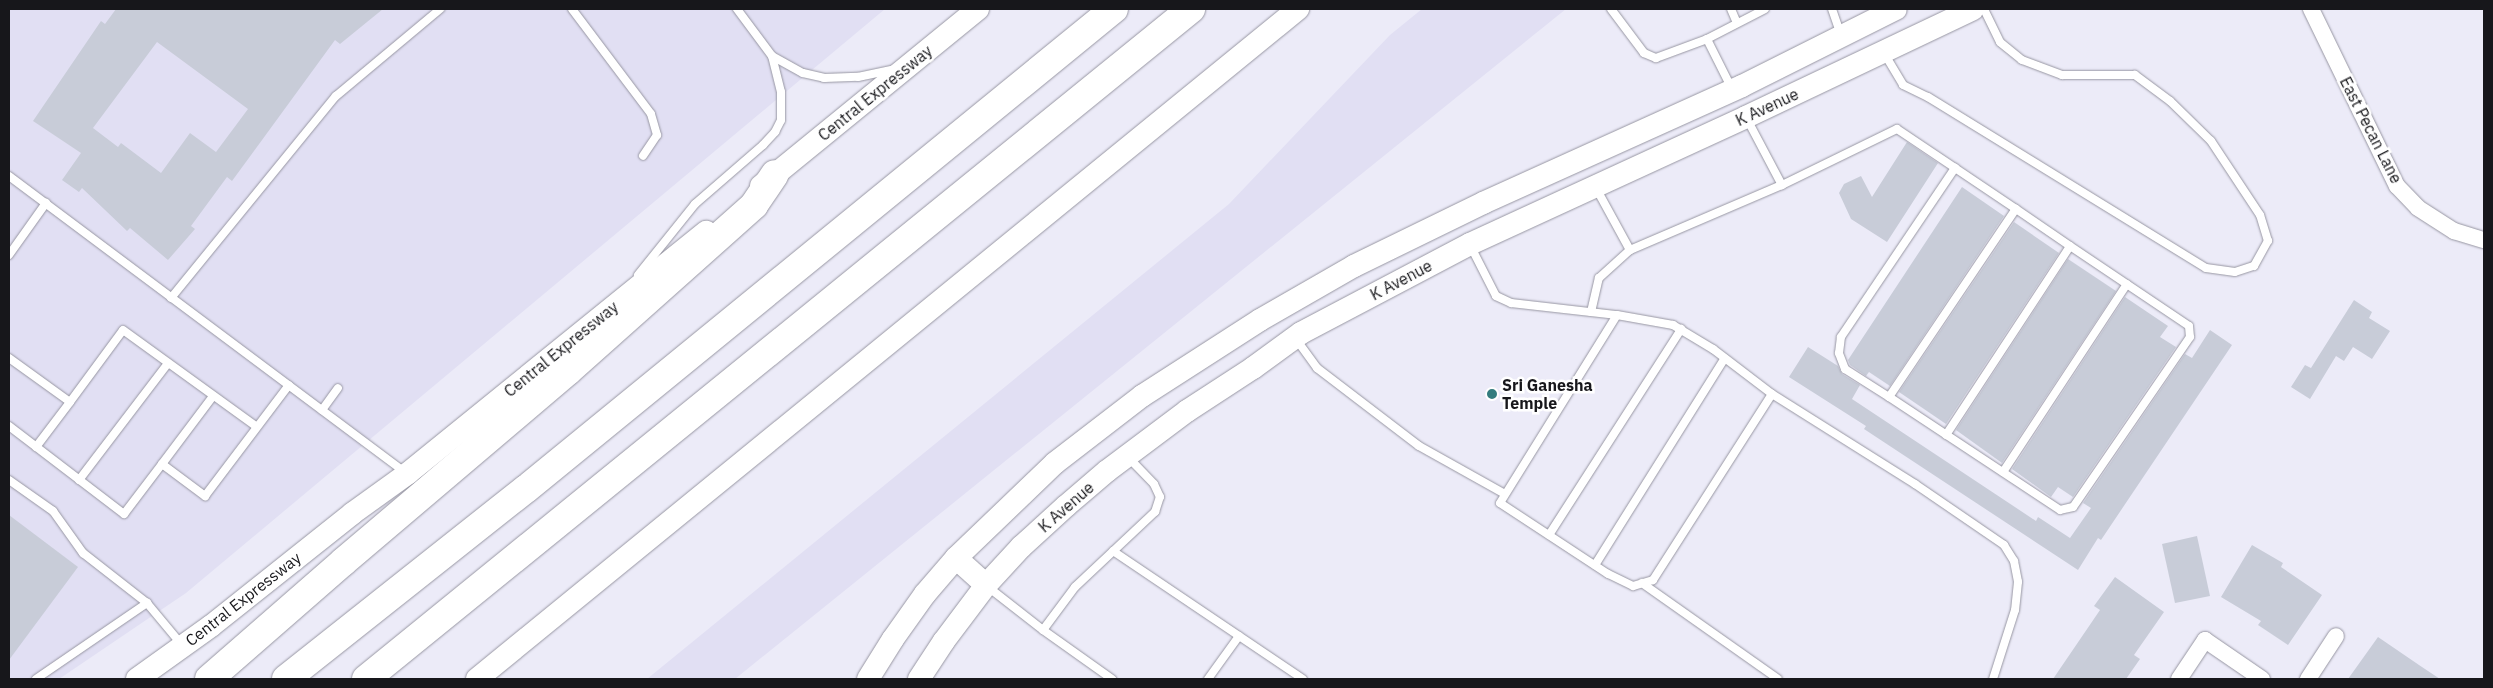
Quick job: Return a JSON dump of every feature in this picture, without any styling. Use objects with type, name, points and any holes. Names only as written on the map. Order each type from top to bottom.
[{"type":"highway","points":[[286,679],[526,489],[1114,9]]},
{"type":"highway","points":[[366,679],[1191,9]]},
{"type":"highway","points":[[209,679],[342,562],[568,371],[754,205],[775,174]]},
{"type":"main road","name":"Central Expressway","points":[[137,679],[183,646],[353,513],[407,474],[978,9]]},
{"type":"main road","points":[[477,679],[1298,9]]},
{"type":"main road","name":"K Avenue","points":[[868,679],[893,639],[956,558],[1055,462],[1103,424],[1260,320],[1354,266],[1474,207],[1732,90],[1896,9]]},
{"type":"main road","name":"K Avenue","points":[[919,679],[944,641],[986,585],[1021,547],[1066,506],[1127,456],[1187,411],[1295,337],[1470,244],[1746,117],[1973,9]]},
{"type":"main road","points":[[1732,90],[1746,117]]},
{"type":"main road","points":[[956,558],[986,585]]},
{"type":"street","name":"East Pecan Lane","points":[[2311,9],[2397,186],[2418,208],[2454,230],[2484,240]]},
{"type":"street","points":[[2308,679],[2336,636]]},
{"type":"street","points":[[2179,679],[2205,640],[2262,679]]},
{"type":"lane","points":[[172,298],[336,96],[440,9]]},
{"type":"lane","points":[[572,9],[651,114],[657,135],[643,156]]},
{"type":"lane","points":[[612,308],[695,204],[763,145],[775,132],[781,120],[781,92],[772,56],[737,9]]},
{"type":"lane","points":[[1611,9],[1644,53],[1656,58],[1707,39],[1765,9]]},
{"type":"lane","points":[[1731,9],[1737,23]]},
{"type":"lane","points":[[1832,9],[1841,35]]},
{"type":"lane","points":[[1883,52],[1903,85],[1928,97],[2206,268],[2235,272],[2254,266],[2268,240],[2260,215],[2211,140],[2170,101],[2135,74],[2062,75],[2022,60],[2000,42],[1984,9]]},
{"type":"lane","points":[[1707,39],[1732,90]]},
{"type":"lane","points":[[772,56],[803,73],[824,78],[858,77],[905,68]]},
{"type":"lane","points":[[1746,117],[1782,185]]},
{"type":"lane","points":[[1591,312],[1599,278],[1630,250],[1782,185],[1897,128],[1956,168],[2070,246],[2189,326],[2190,337],[2073,507],[2060,510],[1889,398],[1846,368],[1839,353],[1840,336],[1956,168]]},
{"type":"lane","points":[[9,176],[407,474]]},
{"type":"lane","points":[[1595,186],[1630,250]]},
{"type":"lane","points":[[9,255],[46,203]]},
{"type":"lane","points":[[1889,398],[2016,209]]},
{"type":"lane","points":[[1470,244],[1496,296],[1511,303],[1617,315],[1673,324],[1725,358],[1772,394],[1915,484],[2004,545],[2014,561],[2017,592],[2015,610],[1993,679]]},
{"type":"lane","points":[[1946,434],[2070,246]]},
{"type":"lane","points":[[2003,472],[2127,284]]},
{"type":"lane","points":[[1617,315],[1500,503],[1594,565],[1632,586],[1653,580],[1772,394]]},
{"type":"lane","points":[[1549,535],[1681,329]]},
{"type":"lane","points":[[36,447],[123,330],[257,428]]},
{"type":"lane","points":[[1295,337],[1317,368],[1411,440],[1505,494]]},
{"type":"lane","points":[[9,358],[70,402]]},
{"type":"lane","points":[[1594,565],[1725,358]]},
{"type":"lane","points":[[79,480],[168,363]]},
{"type":"lane","points":[[162,464],[206,496],[288,385]]},
{"type":"lane","points":[[322,410],[338,388]]},
{"type":"lane","points":[[9,426],[124,514],[213,396]]},
{"type":"lane","points":[[1043,630],[1075,587],[1155,512],[1160,497],[1154,484],[1127,456]]},
{"type":"lane","points":[[9,480],[53,511],[83,553],[147,602],[183,646]]},
{"type":"lane","points":[[1113,551],[1302,679]]},
{"type":"lane","points":[[1642,583],[1778,679]]},
{"type":"lane","points":[[986,585],[1043,630],[1112,679]]},
{"type":"lane","points":[[36,679],[147,602]]},
{"type":"lane","points":[[1208,679],[1239,636]]},
{"type":"shaded area","points":[[9,9],[885,9],[186,593],[59,679],[9,679]]},
{"type":"shaded area","points":[[1422,9],[1566,9],[735,679],[647,679],[1229,204],[1390,35]]},
{"type":"building","points":[[116,9],[383,9],[340,44],[335,40],[232,181],[227,177],[191,226],[195,229],[168,260],[130,228],[127,231],[82,188],[79,192],[62,180],[81,153],[33,121],[101,21],[105,24]],"holes":[[[157,42],[248,109],[216,152],[190,133],[161,173],[121,143],[118,147],[93,128]]]},
{"type":"building","points":[[1907,142],[1938,163],[1887,242],[1851,219],[1839,193],[1844,184],[1861,176],[1872,197]]},
{"type":"building","points":[[1962,187],[2004,216],[1890,386],[1869,372],[1866,376],[1850,365],[1848,360]]},
{"type":"building","points":[[2014,222],[2059,253],[1946,424],[1899,392]]},
{"type":"building","points":[[2068,259],[2116,291],[2002,463],[1956,430]]},
{"type":"building","points":[[2125,297],[2168,326],[2160,337],[2176,347],[2073,497],[2058,487],[2051,497],[2012,469]]},
{"type":"building","points":[[2354,300],[2372,312],[2369,318],[2390,331],[2372,359],[2353,347],[2344,361],[2336,356],[2310,399],[2291,387],[2305,365],[2311,368]]},
{"type":"building","points":[[2210,330],[2232,345],[2101,540],[2098,538],[2078,570],[1864,429],[1866,426],[1789,377],[1808,347],[1838,366],[1842,374],[1860,385],[1852,399],[2036,521],[2038,517],[2070,538],[2091,508],[2083,503],[2185,354],[2192,358]]},
{"type":"building","points":[[9,515],[78,567],[9,660]]},
{"type":"building","points":[[2197,536],[2210,596],[2175,603],[2162,544]]},
{"type":"building","points":[[2252,545],[2283,563],[2281,567],[2322,595],[2288,645],[2258,625],[2261,621],[2221,597]]},
{"type":"building","points":[[2115,577],[2164,612],[2134,655],[2140,659],[2126,679],[2053,679],[2100,610],[2094,606]]},
{"type":"building","points":[[2378,637],[2419,665],[2440,679],[2348,679]]},
{"type":"place","name":"Sri Ganesha Temple","points":[[1492,394]]}]
